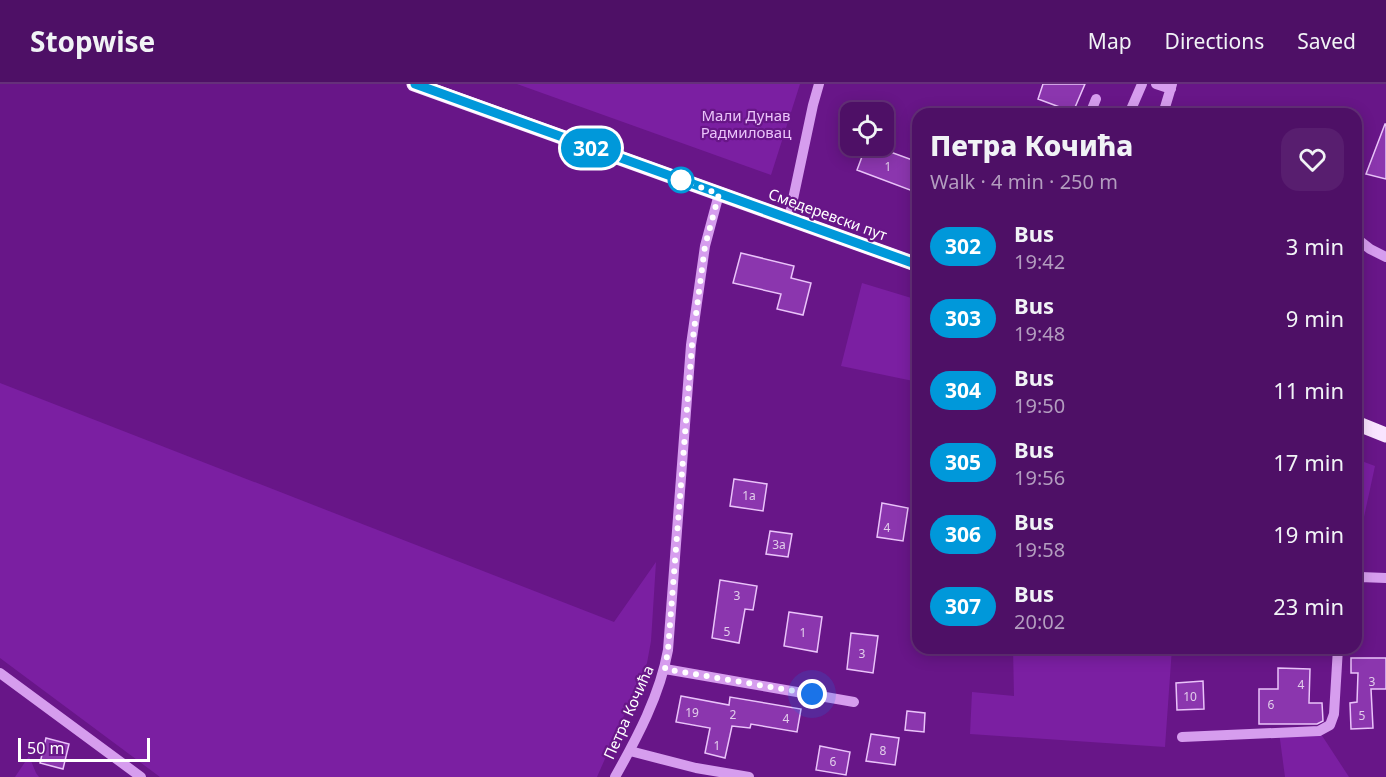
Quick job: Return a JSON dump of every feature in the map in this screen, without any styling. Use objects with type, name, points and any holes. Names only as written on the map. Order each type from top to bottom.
[{"type":"main road","name":"Смедеревски пут","points":[[414,84],[912,263]]},
{"type":"main road","points":[[1362,425],[1386,435]]},
{"type":"street","points":[[789,218],[819,84]]},
{"type":"street","points":[[1132,108],[1142,84]]},
{"type":"street","points":[[1156,84],[1171,86],[1165,108]]},
{"type":"street","points":[[1092,108],[1096,99]]},
{"type":"street","name":"Петра Кочића","points":[[615,777],[652,704],[665,669],[692,345],[705,246],[723,195]]},
{"type":"street","points":[[1362,243],[1386,257]]},
{"type":"street","points":[[1362,577],[1386,578]]},
{"type":"street","points":[[1182,737],[1319,731],[1330,725],[1334,714],[1338,654]]},
{"type":"street","points":[[665,669],[854,702]]},
{"type":"street","points":[[0,673],[141,777]]},
{"type":"street","points":[[630,750],[696,768],[749,777]]},
{"type":"green space","name":"Мали Дунав Радмиловац","points":[[517,84],[800,84],[771,175]]},
{"type":"green space","points":[[862,283],[912,298],[912,381],[841,366]]},
{"type":"green space","points":[[0,383],[614,622],[656,562],[651,641],[647,663],[597,777],[160,777],[0,658]]},
{"type":"green space","points":[[1362,461],[1375,466],[1362,526]]},
{"type":"green space","points":[[1013,654],[1172,654],[1165,747],[970,734],[972,692],[1014,696]]},
{"type":"green space","points":[[1319,731],[1349,777],[1285,777],[1279,732]]},
{"type":"green space","points":[[29,756],[39,777],[15,777]]},
{"type":"building","points":[[1043,84],[1085,84],[1075,108],[1062,108],[1038,99]]},
{"type":"building","points":[[1386,124],[1386,179],[1366,174]]},
{"type":"building","points":[[894,153],[912,160],[912,191],[857,170],[862,156],[894,156]]},
{"type":"building","points":[[741,253],[794,266],[791,278],[811,283],[803,315],[777,309],[781,294],[733,283]]},
{"type":"building","points":[[734,479],[767,484],[763,511],[730,506]]},
{"type":"building","points":[[882,503],[908,508],[903,541],[877,537]]},
{"type":"building","points":[[770,531],[792,534],[788,557],[766,554]]},
{"type":"building","points":[[720,580],[757,586],[753,610],[745,609],[739,643],[712,638]]},
{"type":"building","points":[[789,612],[822,617],[817,652],[784,646]]},
{"type":"building","points":[[851,633],[878,636],[873,673],[847,669]]},
{"type":"building","points":[[1351,658],[1386,658],[1386,689],[1371,689],[1373,728],[1351,729],[1350,703],[1357,702],[1358,673],[1351,673]]},
{"type":"building","points":[[1278,668],[1310,669],[1309,703],[1322,703],[1323,721],[1317,724],[1259,724],[1259,689],[1278,689]]},
{"type":"building","points":[[1203,681],[1204,709],[1177,710],[1176,683]]},
{"type":"building","points":[[681,696],[729,705],[730,697],[801,709],[797,732],[751,724],[750,728],[732,726],[725,758],[705,753],[710,728],[676,722]]},
{"type":"building","points":[[907,711],[925,713],[924,732],[905,730]]},
{"type":"building","points":[[871,734],[899,738],[895,765],[866,761]]},
{"type":"building","points":[[46,738],[69,744],[63,769],[40,763]]},
{"type":"building","points":[[820,746],[850,752],[846,775],[816,770]]},
{"type":"bus line","name":"302","points":[[415,84],[912,263]]},
{"type":"route","points":[[681,180],[719,194],[705,246],[692,345],[665,669],[812,694]]}]
